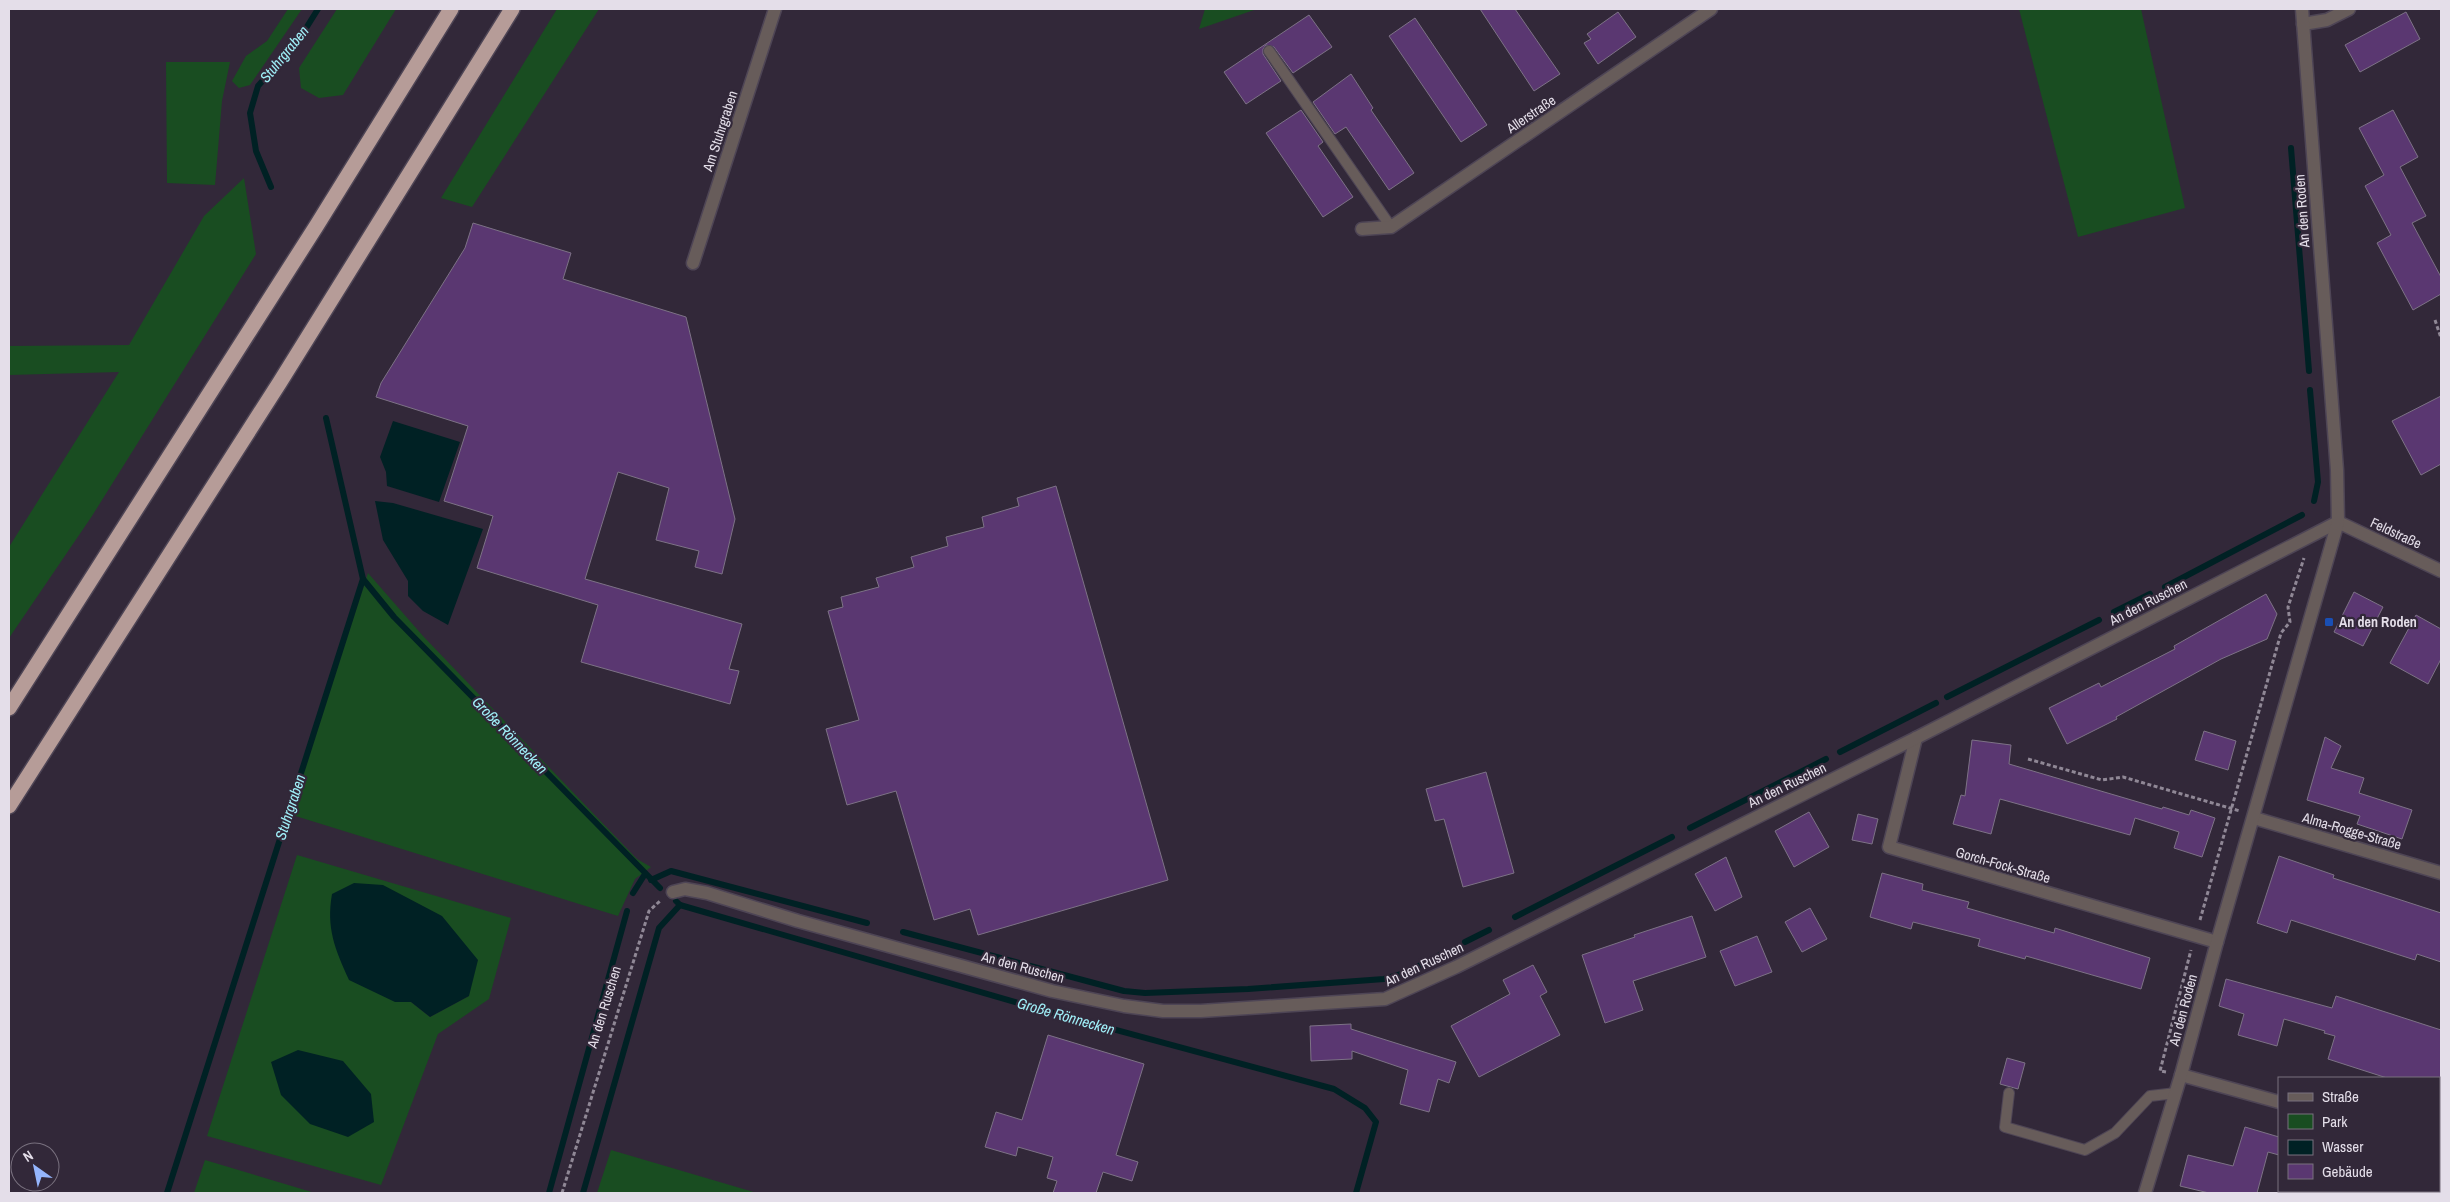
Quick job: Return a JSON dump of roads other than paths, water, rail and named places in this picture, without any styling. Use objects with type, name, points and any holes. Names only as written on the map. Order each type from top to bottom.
[{"type":"highway","points":[[9,708],[261,314],[451,9]]},
{"type":"highway","points":[[9,806],[332,300],[512,9]]},
{"type":"street","name":"Am Stuhrgraben","points":[[693,263],[775,9]]},
{"type":"street","name":"Allerstraße","points":[[1391,228],[1712,9]]},
{"type":"street","name":"An den Roden","points":[[2145,1193],[2176,1093],[2217,942],[2338,522],[2337,470],[2302,9]]},
{"type":"street","points":[[2303,24],[2327,20],[2349,9]]},
{"type":"street","points":[[1362,229],[1391,228]]},
{"type":"street","name":"An den Ruschen","points":[[673,892],[685,889],[707,893],[1052,991],[1124,1006],[1163,1011],[1201,1012],[1385,999],[1456,967],[1916,738],[2338,522]]},
{"type":"street","name":"Feldstraße","points":[[2338,522],[2441,571]]},
{"type":"street","name":"Gorch-Fock-Straße","points":[[1916,738],[1889,847],[2217,942]]},
{"type":"street","name":"Alma-Rogge-Straße","points":[[2254,818],[2441,873]]},
{"type":"street","points":[[2181,1075],[2278,1102]]},
{"type":"lane","points":[[1269,51],[1391,228]]},
{"type":"lane","points":[[2009,1093],[2005,1128],[2085,1150],[2115,1133],[2150,1096],[2176,1093]]},
{"type":"water","points":[[393,421],[460,442],[439,502],[387,486],[386,472],[380,457]]},
{"type":"water","points":[[375,501],[393,503],[483,529],[448,625],[423,611],[408,596],[408,581],[383,540]]},
{"type":"water","points":[[354,883],[383,885],[442,916],[478,960],[469,996],[430,1017],[411,1002],[395,1002],[349,980],[333,938],[330,906],[332,894]]},
{"type":"water","points":[[298,1050],[343,1061],[371,1094],[374,1122],[348,1137],[310,1124],[281,1095],[271,1062]]},
{"type":"waterway","name":"Stuhrgraben","points":[[271,187],[256,151],[250,113],[258,86],[298,41],[318,9]]},
{"type":"waterway","points":[[2291,148],[2309,371]]},
{"type":"waterway","points":[[2310,390],[2318,482],[2314,501]]},
{"type":"waterway","name":"Stuhrgraben","points":[[167,1193],[363,579],[326,418]]},
{"type":"waterway","points":[[2165,587],[2302,515]]},
{"type":"waterway","name":"Große Rönnecken","points":[[363,579],[394,617],[660,888]]},
{"type":"waterway","points":[[2114,612],[2150,594]]},
{"type":"waterway","points":[[1947,697],[2099,620]]},
{"type":"waterway","points":[[1840,752],[1936,703]]},
{"type":"waterway","points":[[1690,828],[1826,759]]},
{"type":"waterway","points":[[1515,917],[1672,837]]},
{"type":"waterway","points":[[651,880],[671,871],[867,923]]},
{"type":"waterway","points":[[633,893],[645,874]]},
{"type":"waterway","name":"Große Rönnecken","points":[[676,901],[680,905],[1046,1011],[1334,1089],[1365,1108],[1376,1122],[1356,1193]]},
{"type":"waterway","points":[[583,1193],[659,928],[680,905]]},
{"type":"waterway","points":[[549,1193],[627,911]]},
{"type":"waterway","points":[[1465,942],[1489,930]]},
{"type":"waterway","points":[[903,932],[1124,991],[1145,993],[1248,989],[1384,979],[1405,973],[1444,953]]},
{"type":"place","name":"An den Roden","points":[[2329,622]]}]
